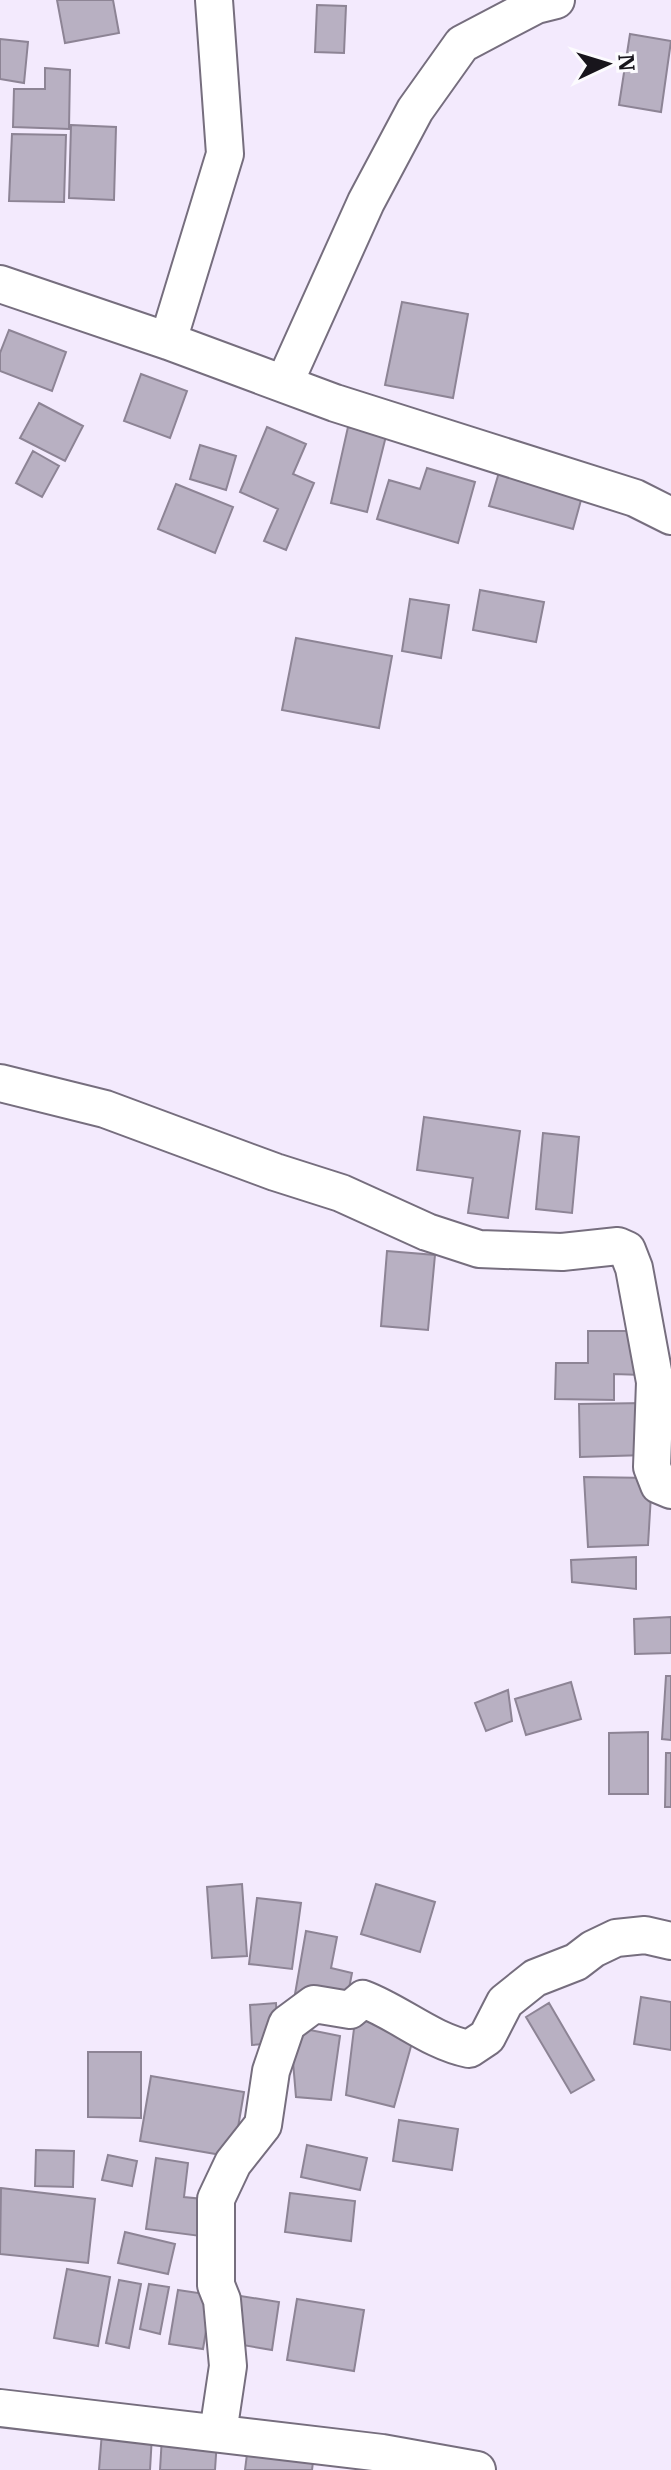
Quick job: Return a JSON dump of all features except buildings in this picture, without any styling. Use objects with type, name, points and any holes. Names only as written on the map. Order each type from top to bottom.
[{"type":"street","points":[[168,341],[225,154],[214,0]]},
{"type":"street","points":[[284,384],[366,202],[415,110],[446,66],[462,44],[536,5],[556,0]]},
{"type":"street","points":[[0,284],[168,341],[335,403],[635,498],[671,516]]},
{"type":"street","points":[[0,1083],[105,1109],[341,1193],[427,1232],[479,1249],[562,1252],[602,1245],[622,1246],[627,1250],[634,1268],[655,1382],[652,1467],[659,1485],[671,1490]]},
{"type":"street","points":[[218,2433],[228,2366],[222,2300],[216,2285],[216,2199],[233,2163],[263,2125],[271,2071],[287,2024],[314,2004],[350,2010],[363,1999],[449,2045],[469,2049],[487,2037],[505,2002],[535,1978],[576,1962],[593,1949],[616,1938],[645,1935],[671,1941]]},
{"type":"street","points":[[0,2408],[382,2453],[477,2470]]}]
